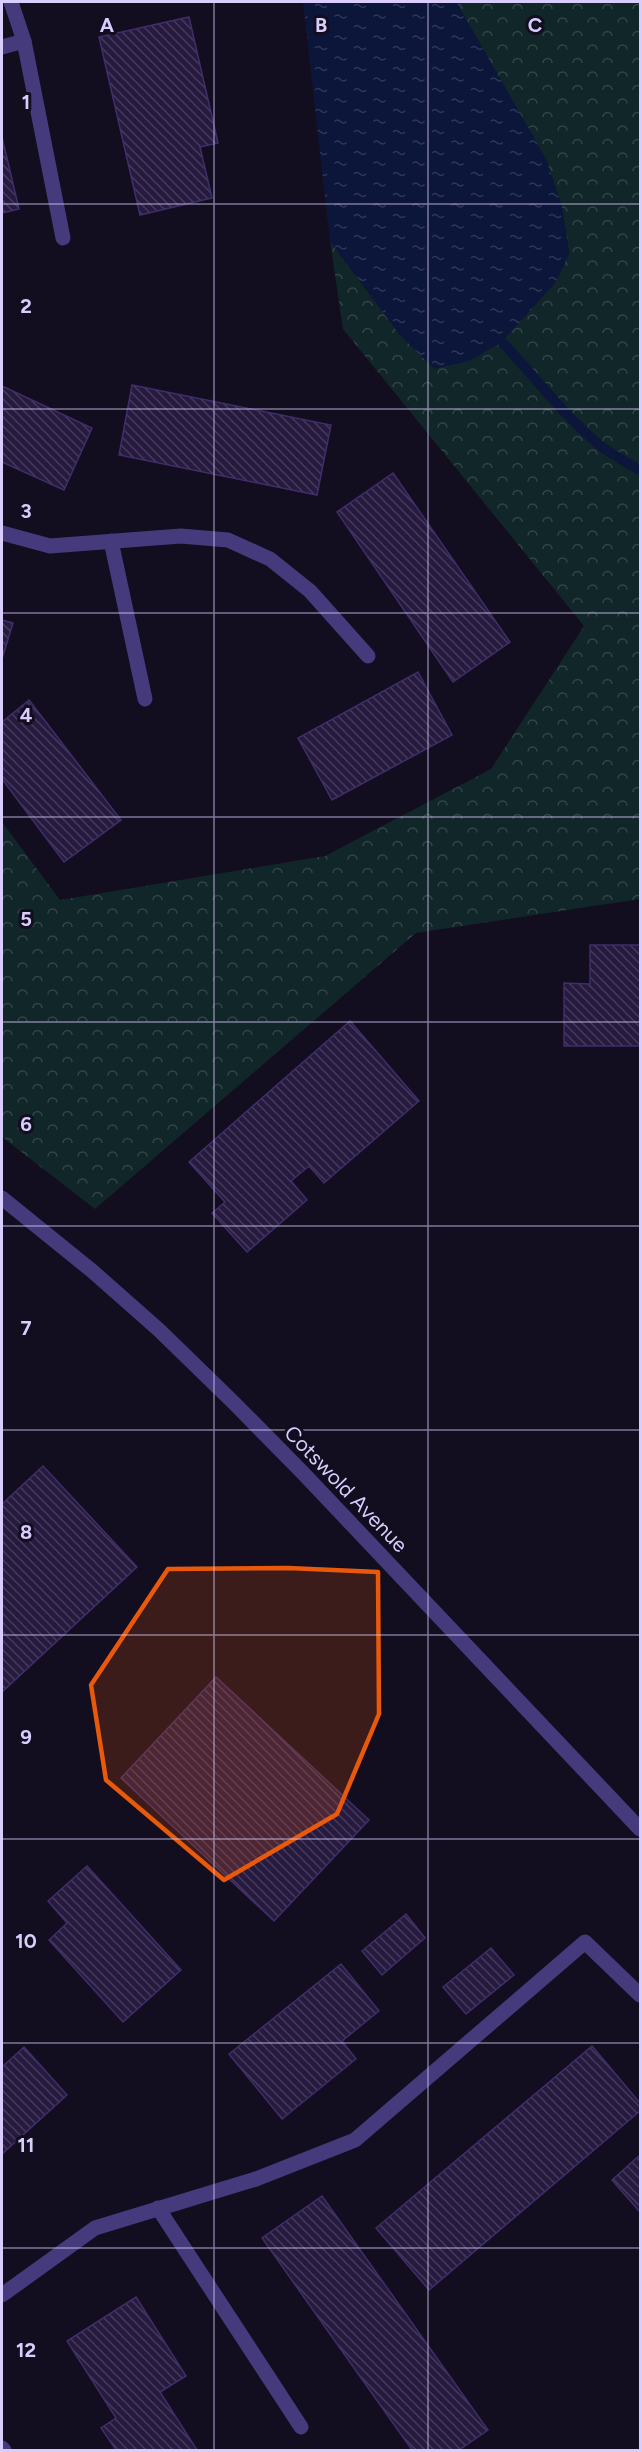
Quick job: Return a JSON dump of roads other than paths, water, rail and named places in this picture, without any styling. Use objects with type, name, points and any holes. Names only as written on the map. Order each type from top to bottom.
[{"type":"street","points":[[11,2],[24,41],[63,238]]},
{"type":"street","points":[[2,47],[24,41]]},
{"type":"street","points":[[2,533],[50,546],[181,536],[228,540],[270,559],[310,591],[368,656]]},
{"type":"street","points":[[111,541],[145,699]]},
{"type":"street","name":"Cotswold Avenue","points":[[2,1198],[159,1330],[234,1403],[640,1829]]},
{"type":"street","points":[[2,2295],[95,2228],[256,2179],[355,2140],[585,1942],[640,1995]]},
{"type":"street","points":[[158,2208],[302,2427]]},
{"type":"water","points":[[303,2],[456,2],[546,159],[562,207],[569,253],[556,282],[502,342],[469,361],[434,369],[400,335],[330,241]]},
{"type":"waterway","points":[[502,342],[584,431],[607,451],[640,470]]}]
